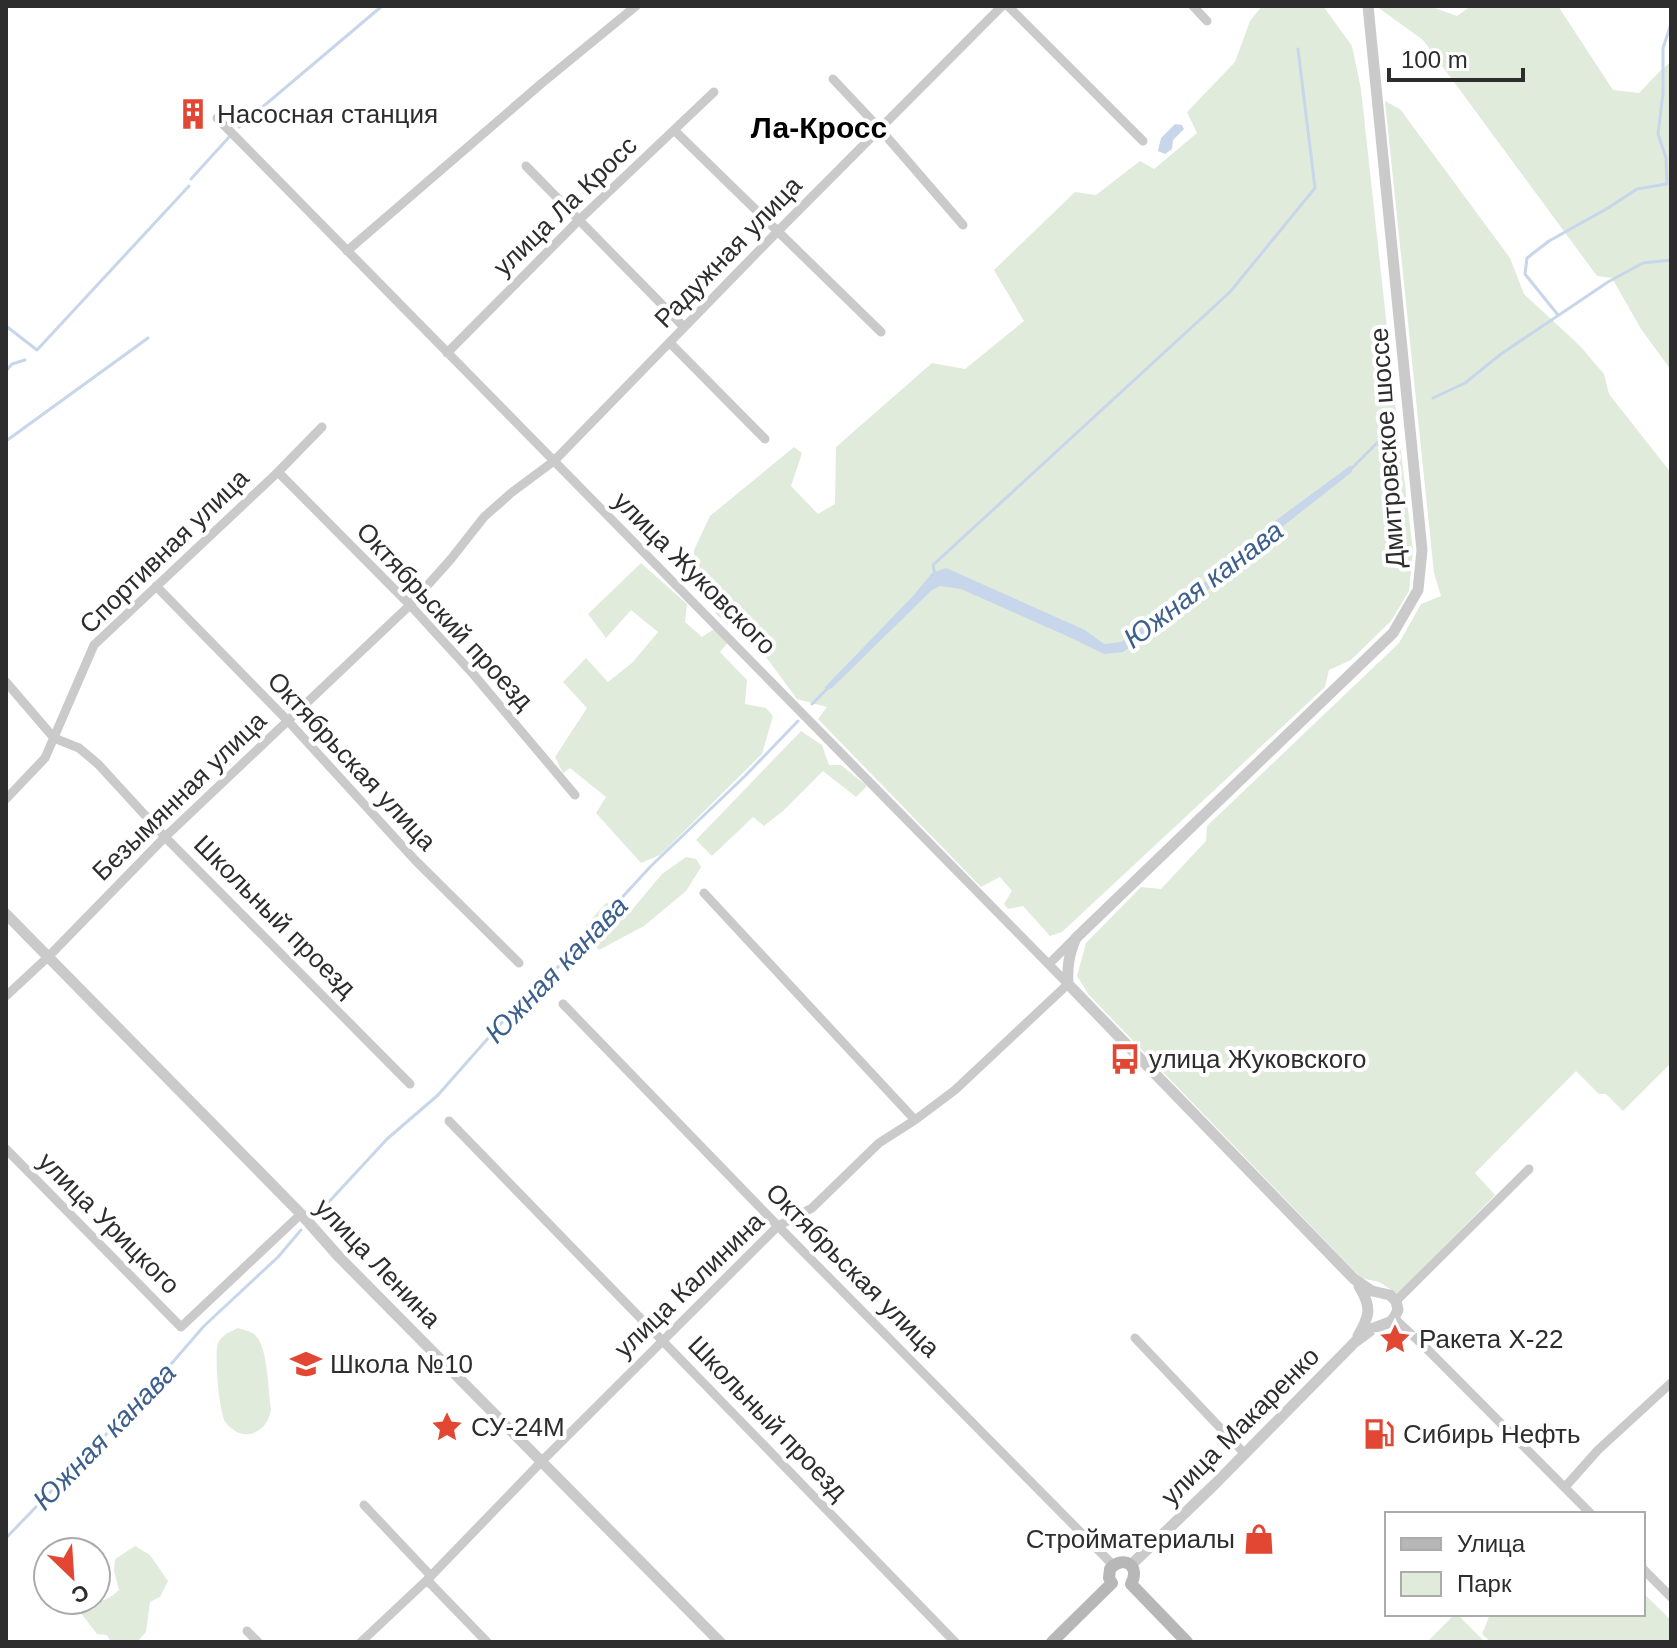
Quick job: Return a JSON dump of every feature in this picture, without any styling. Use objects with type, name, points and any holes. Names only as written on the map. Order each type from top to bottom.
[{"type":"main road","points":[[1122,1561],[1131,1565],[1135,1575],[1131,1584],[1121,1588],[1112,1583],[1109,1574],[1113,1565],[1122,1561]]},
{"type":"main road","points":[[1052,1642],[1112,1583]]},
{"type":"main road","points":[[1131,1584],[1187,1642]]},
{"type":"street","points":[[347,251],[636,6]]},
{"type":"street","points":[[1005,6],[1143,141]]},
{"type":"street","name":"Радужная улица","points":[[554,461],[778,231],[1005,6]]},
{"type":"street","points":[[1193,6],[1207,21]]},
{"type":"street","name":"Дмитровское шоссе","points":[[1076,938],[1393,633],[1418,590],[1422,550],[1368,6]]},
{"type":"street","points":[[833,79],[963,225]]},
{"type":"street","name":"улица Ла Кросс","points":[[447,353],[578,221],[714,92]]},
{"type":"street","name":"улица Жуковского","points":[[217,118],[1049,964],[1354,1279],[1380,1294]]},
{"type":"street","points":[[675,131],[881,332]]},
{"type":"street","points":[[526,166],[684,327]]},
{"type":"street","points":[[670,343],[765,439]]},
{"type":"street","name":"Спортивная улица","points":[[6,799],[45,758],[94,645],[322,427]]},
{"type":"street","name":"Безымянная улица","points":[[6,996],[165,837],[410,605],[484,517],[554,461]]},
{"type":"street","name":"Октябрьский проезд","points":[[278,472],[410,605],[474,675],[575,795]]},
{"type":"street","name":"Октябрьская улица","points":[[156,586],[288,721],[415,860],[519,963]]},
{"type":"street","name":"Школьный проезд","points":[[6,682],[54,738],[79,748],[98,764],[165,837],[410,1084]]},
{"type":"street","points":[[704,893],[915,1120]]},
{"type":"street","name":"улица Ленина","points":[[6,914],[301,1214],[340,1258],[720,1642]]},
{"type":"street","points":[[1049,964],[1076,938]]},
{"type":"street","points":[[1068,984],[1067,963],[1076,938]]},
{"type":"street","name":"улица Калинина","points":[[361,1642],[429,1578],[778,1226],[812,1208],[879,1143],[955,1090],[1068,984]]},
{"type":"street","name":"Октябрьская улица","points":[[563,1004],[1113,1565]]},
{"type":"street","name":"Школьный проезд","points":[[449,1121],[955,1642]]},
{"type":"street","name":"улица Урицкого","points":[[6,1149],[181,1327],[301,1214]]},
{"type":"street","points":[[1396,1301],[1529,1169]]},
{"type":"street","points":[[1354,1279],[1368,1310],[1378,1323],[1389,1321],[1398,1310],[1396,1301],[1390,1295],[1380,1294],[1372,1298],[1368,1310],[1355,1342]]},
{"type":"street","points":[[1389,1321],[1589,1512]]},
{"type":"street","name":"улица Макаренко","points":[[1131,1565],[1355,1342],[1389,1321]]},
{"type":"street","points":[[1135,1338],[1245,1454]]},
{"type":"street","points":[[1565,1487],[1598,1450],[1671,1383]]},
{"type":"street","points":[[364,1505],[487,1642]]},
{"type":"street","points":[[1645,1571],[1671,1597]]},
{"type":"street","points":[[247,1631],[258,1642]]},
{"type":"green space","points":[[1262,6],[1323,6],[1352,46],[1361,89],[1396,411],[1381,427],[1401,451],[1413,551],[1409,591],[1391,621],[1351,660],[1329,670],[1325,687],[1062,932],[1050,936],[1023,906],[1008,909],[1004,904],[1012,891],[1000,877],[981,887],[818,719],[827,707],[797,699],[766,657],[717,615],[695,573],[694,550],[710,516],[794,447],[802,453],[791,486],[818,514],[835,504],[836,447],[932,363],[965,369],[1024,321],[994,270],[1075,192],[1096,195],[1140,161],[1154,169],[1197,133],[1187,112],[1235,62],[1250,21]]},
{"type":"green space","points":[[1376,6],[1429,6],[1457,16],[1471,6],[1558,6],[1613,90],[1639,93],[1671,62],[1671,370],[1641,329],[1612,278],[1597,276],[1423,40]]},
{"type":"green space","points":[[1385,101],[1400,109],[1510,258],[1524,294],[1580,346],[1604,374],[1609,394],[1671,473],[1671,1063],[1623,1111],[1606,1094],[1599,1094],[1576,1071],[1475,1173],[1495,1195],[1398,1294],[1379,1282],[1361,1278],[1089,995],[1077,976],[1086,943],[1141,887],[1161,889],[1206,841],[1207,826],[1399,643],[1421,604],[1441,596],[1434,573]]},
{"type":"green space","points":[[641,563],[687,604],[685,622],[702,637],[717,627],[729,641],[720,652],[747,680],[745,704],[766,708],[773,716],[762,754],[660,855],[641,863],[596,813],[606,797],[570,768],[563,773],[555,757],[587,708],[563,682],[586,658],[608,682],[633,662],[658,632],[631,610],[606,638],[588,614]]},
{"type":"green space","points":[[801,731],[822,745],[829,765],[841,765],[867,786],[856,797],[823,771],[764,826],[753,817],[712,856],[696,840]]},
{"type":"green space","points":[[686,857],[696,859],[701,867],[686,891],[644,926],[599,950],[581,931],[606,903],[631,911],[662,874]]},
{"type":"green space","points":[[238,1328],[252,1333],[260,1342],[271,1409],[260,1430],[247,1434],[233,1429],[223,1418],[218,1384],[218,1343]]},
{"type":"green space","points":[[135,1546],[150,1555],[168,1581],[160,1597],[150,1602],[146,1632],[137,1642],[111,1642],[107,1635],[97,1634],[83,1616],[112,1616],[112,1596],[119,1590],[114,1571],[115,1559]]},
{"type":"green space","points":[[1645,1595],[1671,1620],[1671,1642],[1491,1642],[1482,1634],[1489,1616],[1645,1616]]},
{"type":"green space","points":[[1453,1616],[1459,1616],[1485,1642],[1427,1642]]},
{"type":"water","points":[[1175,124],[1182,125],[1184,129],[1173,140],[1172,149],[1165,154],[1158,151],[1161,138]]},
{"type":"water","points":[[1351,465],[1352,472],[1203,594],[1123,652],[1104,654],[961,589],[940,586],[932,590],[832,688],[825,691],[825,687],[932,573],[946,568],[1085,630],[1104,644],[1121,642],[1197,589],[1275,521]]},
{"type":"waterway","points":[[239,127],[382,6]]},
{"type":"waterway","points":[[1558,315],[1525,274],[1527,258],[1549,241],[1637,189],[1667,184],[1666,158],[1658,134],[1663,93],[1663,48],[1671,24]]},
{"type":"waterway","points":[[935,575],[933,565],[1230,292],[1315,188],[1298,49]]},
{"type":"waterway","points":[[191,179],[230,136]]},
{"type":"waterway","points":[[6,326],[37,350],[189,186]]},
{"type":"waterway","name":"Южная канава","points":[[1433,398],[1465,383],[1501,354],[1608,282],[1643,263],[1671,260]]},
{"type":"waterway","points":[[6,441],[148,338]]},
{"type":"waterway","points":[[6,371],[12,364],[25,360]]},
{"type":"waterway","name":"Южная канава","points":[[1349,471],[1388,432]]},
{"type":"waterway","name":"Южная канава","points":[[812,704],[827,689]]},
{"type":"waterway","name":"Южная канава","points":[[314,1218],[387,1139],[438,1095],[520,1002],[558,967],[651,866],[798,721]]},
{"type":"waterway","name":"Южная канава","points":[[6,1538],[146,1393],[204,1326],[278,1257],[301,1230]]},
{"type":"place","name":"Насосная станция","points":[[193,114]]},
{"type":"place","name":"улица Жуковского","points":[[1125,1059]]},
{"type":"place","name":"Ракета Х-22","points":[[1395,1339]]},
{"type":"place","name":"Школа №10","points":[[306,1364]]},
{"type":"place","name":"СУ-24М","points":[[447,1427]]},
{"type":"place","name":"Сибирь Нефть","points":[[1379,1434]]},
{"type":"place","name":"Стройматериалы","points":[[1259,1539]]},
{"type":"district","name":"Ла-Кросс","points":[[819,128]]}]
